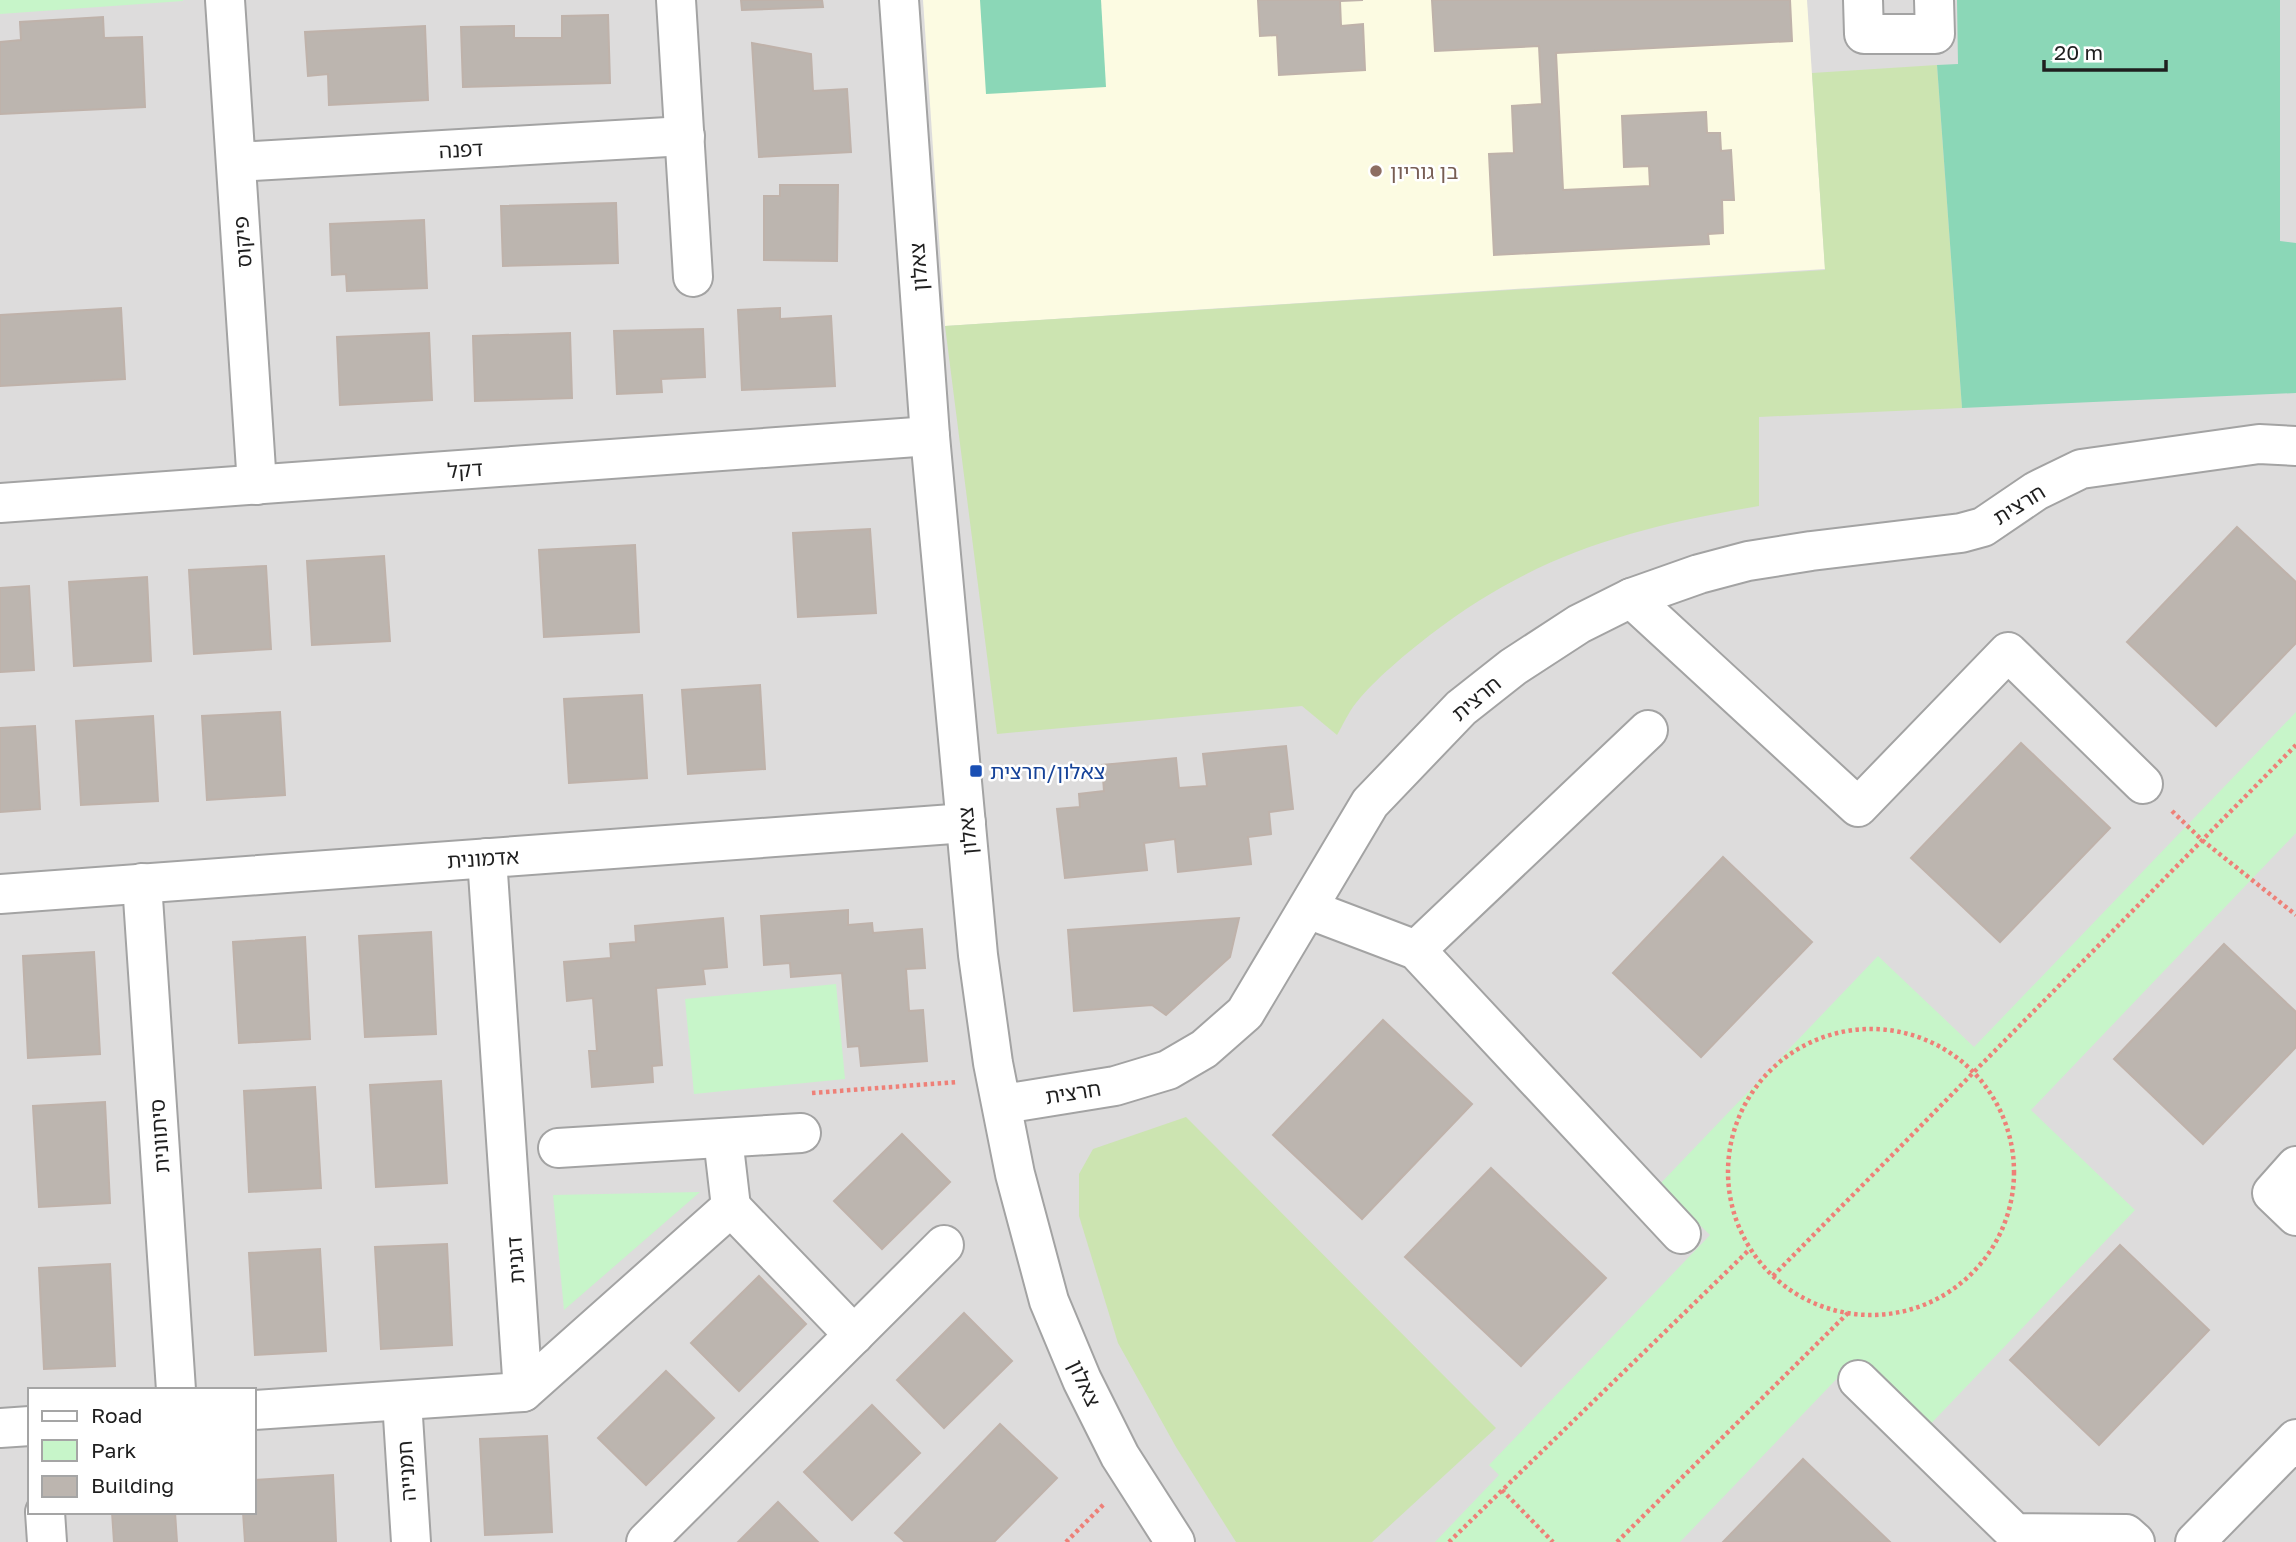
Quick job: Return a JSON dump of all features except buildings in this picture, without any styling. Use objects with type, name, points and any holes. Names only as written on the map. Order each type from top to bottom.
[{"type":"street","name":"פיקוס","points":[[225,0],[257,485]]},
{"type":"street","points":[[676,0],[693,277]]},
{"type":"street","name":"צאלון","points":[[899,0],[930,436],[978,955],[1000,1091],[1015,1174],[1049,1301],[1082,1380],[1132,1476],[1175,1542]]},
{"type":"street","points":[[1863,0],[1864,34],[1935,34],[1934,0]]},
{"type":"street","name":"דפנה","points":[[236,162],[685,136]]},
{"type":"street","name":"דקל","points":[[0,503],[930,436]]},
{"type":"street","name":"חרצית","points":[[1000,1091],[1115,1086],[1168,1070],[1204,1049],[1245,1013],[1370,803],[1461,708],[1513,667],[1568,631],[1631,598],[1699,574],[1748,561],[1961,533],[1983,527],[2036,491],[2081,469],[2259,444],[2296,446]]},
{"type":"street","points":[[1631,598],[1858,807],[2008,652],[2143,783]]},
{"type":"street","points":[[1416,950],[1648,730]]},
{"type":"street","name":"אדמונית","points":[[0,894],[966,823]]},
{"type":"street","name":"דגנית","points":[[487,858],[523,1392]]},
{"type":"street","name":"סיתוונית","points":[[142,883],[176,1388]]},
{"type":"street","points":[[1308,909],[1416,950],[1681,1234]]},
{"type":"street","points":[[558,1148],[801,1133]]},
{"type":"street","points":[[723,1138],[731,1207],[853,1335]]},
{"type":"street","points":[[2296,1166],[2272,1193],[2296,1216]]},
{"type":"street","points":[[256,1410],[523,1392],[731,1207]]},
{"type":"street","points":[[646,1542],[944,1245]]},
{"type":"street","points":[[1858,1380],[2015,1533],[2126,1534],[2135,1542]]},
{"type":"street","name":"חמנייה","points":[[402,1401],[411,1542]]},
{"type":"street","points":[[0,1428],[28,1426]]},
{"type":"street","points":[[2195,1542],[2296,1439]]},
{"type":"street","points":[[45,1514],[47,1542]]},
{"type":"path","points":[[1773,1276],[2296,745]]},
{"type":"path","points":[[2143,783],[2202,840],[2296,915]]},
{"type":"path","points":[[1856,1030],[1897,1031],[1936,1044],[1973,1073],[1995,1100],[2006,1125],[2011,1138],[2015,1178],[2007,1218],[1989,1255],[1961,1284],[1925,1305],[1885,1314],[1848,1313],[1806,1300],[1773,1276],[1750,1249],[1731,1207],[1727,1167],[1735,1127],[1753,1090],[1781,1060],[1816,1039],[1856,1030]]},
{"type":"path","points":[[801,1133],[802,1094],[1000,1091]]},
{"type":"path","points":[[1449,1542],[1750,1249]]},
{"type":"path","points":[[1617,1542],[1848,1313]]},
{"type":"path","points":[[1066,1542],[1132,1476]]},
{"type":"path","points":[[1502,1490],[1553,1542]]},
{"type":"shaded area","points":[[0,0],[2296,0],[2296,1542],[0,1542]]},
{"type":"shaded area","name":"בן גוריון","points":[[923,0],[1807,0],[1825,269],[945,326]]},
{"type":"green space","points":[[0,0],[183,0],[183,1],[0,14]]},
{"type":"green space","points":[[980,0],[1101,0],[1106,87],[986,94]]},
{"type":"green space","points":[[1957,0],[2280,0],[2280,241],[2296,243],[2296,393],[1962,408],[1937,65],[1958,64]]},
{"type":"green space","points":[[1937,65],[1962,408],[1759,417],[1759,506],[1626,535],[1546,564],[1508,584],[1469,607],[1391,667],[1356,703],[1337,735],[1302,706],[997,734],[945,326],[1825,270],[1812,73]]},
{"type":"green space","points":[[2296,712],[2296,833],[2031,1110],[2135,1210],[1922,1433],[1850,1365],[1680,1542],[1435,1542],[1499,1475],[1489,1465],[1710,1235],[1659,1185],[1878,956],[1974,1047]]},
{"type":"green space","points":[[836,984],[845,1079],[694,1094],[685,999]]},
{"type":"green space","points":[[1186,1117],[1496,1428],[1372,1542],[1236,1542],[1176,1447],[1118,1343],[1079,1216],[1079,1174],[1093,1149]]},
{"type":"green space","points":[[700,1192],[564,1310],[553,1195]]},
{"type":"place","name":"בן גוריון","points":[[1376,171]]},
{"type":"place","name":"צאלון/חרצית","points":[[976,771]]}]
